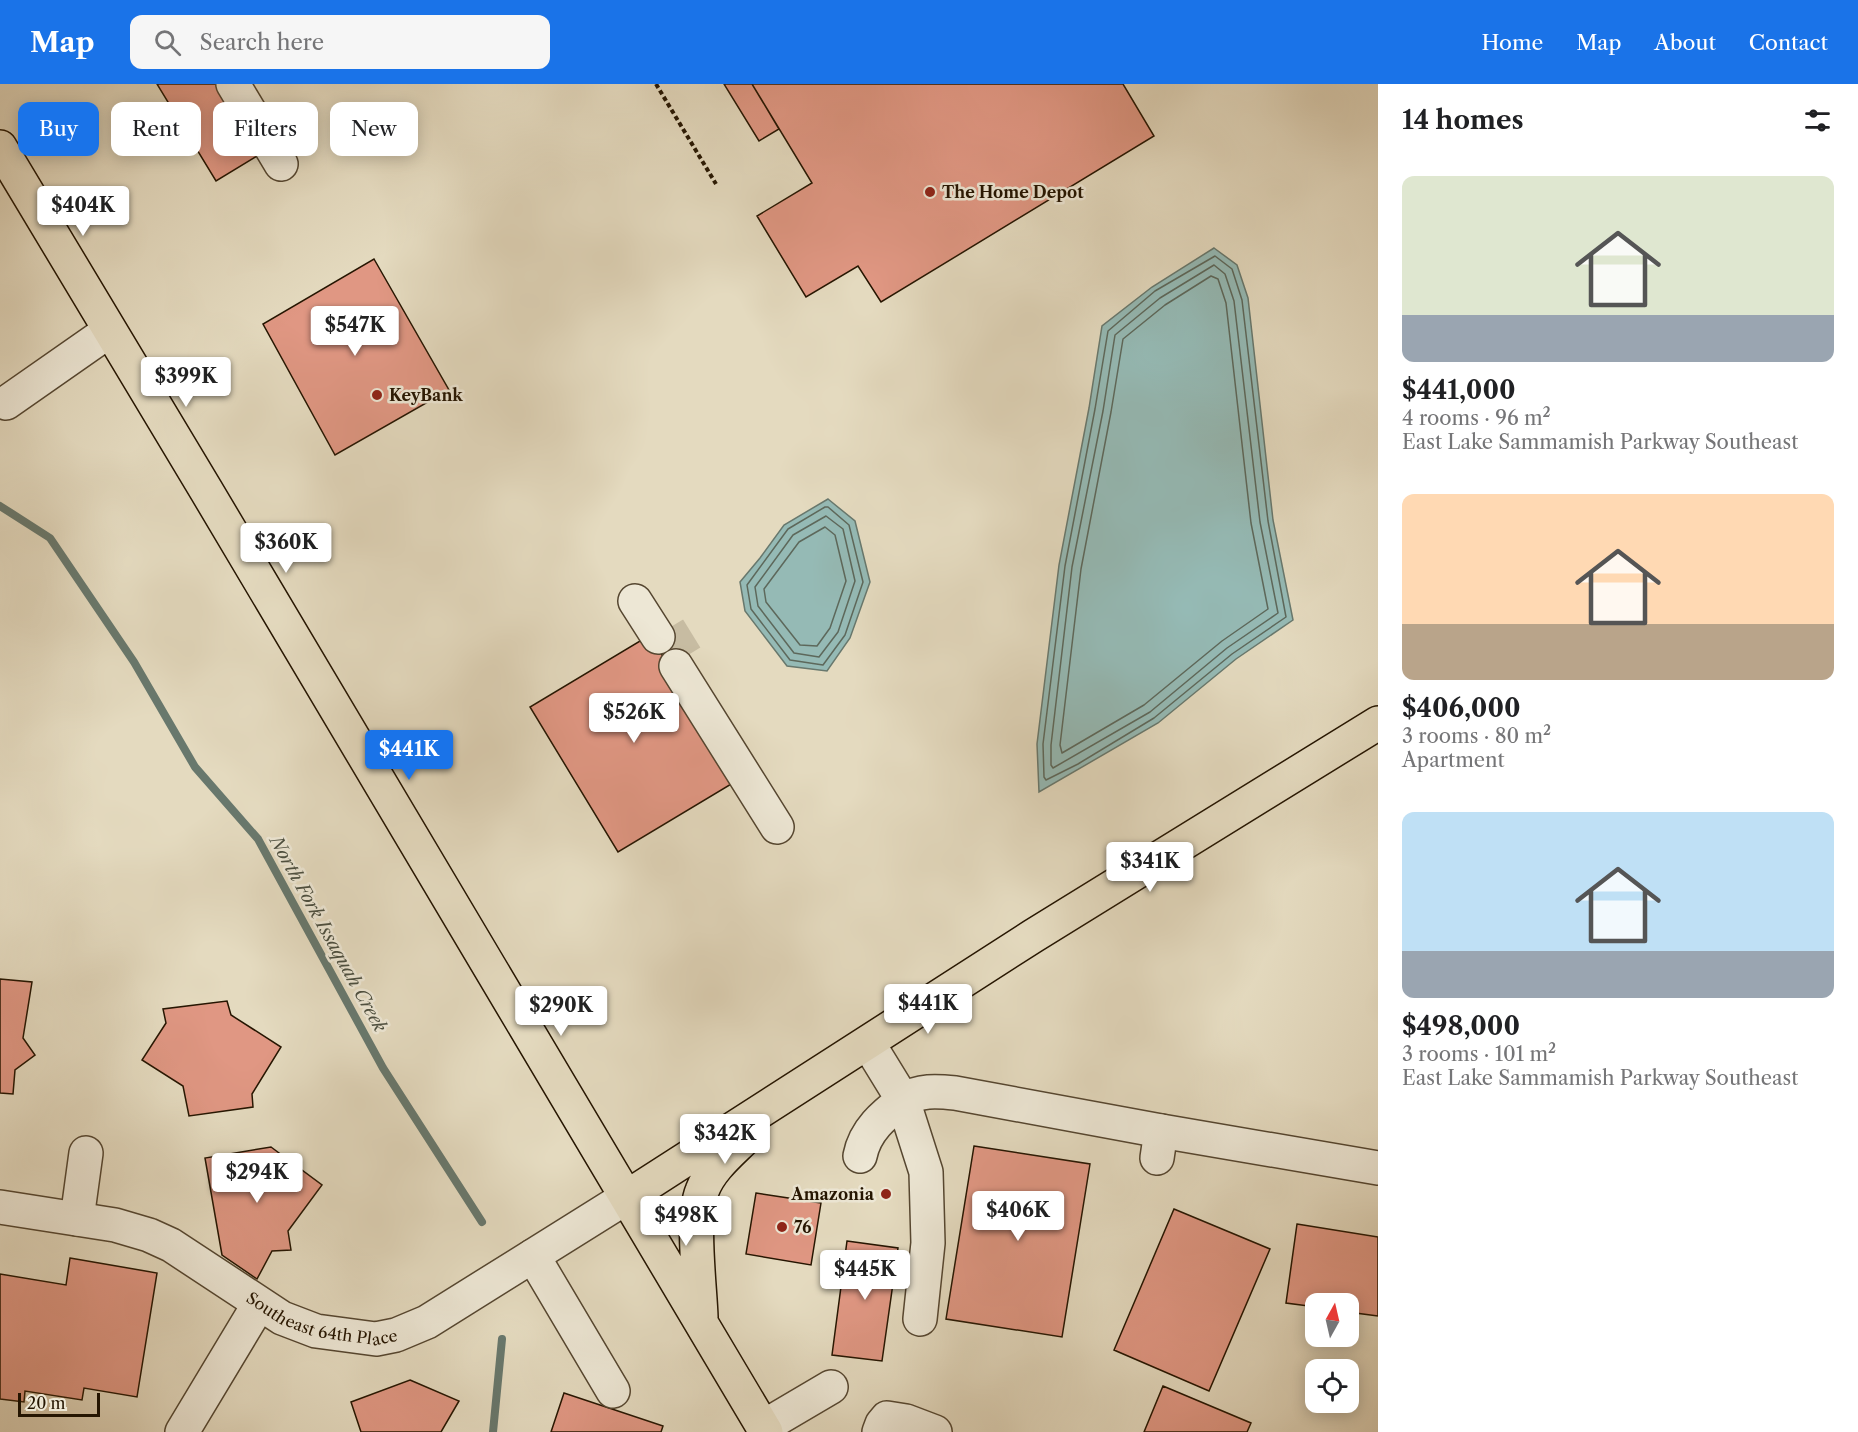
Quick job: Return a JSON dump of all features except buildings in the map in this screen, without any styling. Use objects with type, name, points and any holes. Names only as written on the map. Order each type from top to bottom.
[{"type":"main road","points":[[0,147],[764,1429]]},
{"type":"main road","points":[[627,1197],[1033,936],[1378,723]]},
{"type":"main road","points":[[701,1323],[698,1214],[702,1191],[717,1165],[795,1090]]},
{"type":"lane","points":[[233,84],[281,164]]},
{"type":"lane","points":[[6,403],[109,331]]},
{"type":"lane","points":[[643,598],[663,632]]},
{"type":"lane","points":[[682,663],[781,824]]},
{"type":"lane","points":[[868,1043],[903,1100],[926,1172],[928,1243],[920,1319]]},
{"type":"lane","points":[[860,1156],[870,1129],[903,1100],[925,1092],[955,1093],[1159,1145],[1378,1168]]},
{"type":"lane","points":[[77,1219],[86,1153]]},
{"type":"lane","name":"Southeast 64th Place","points":[[0,1207],[132,1229],[171,1245],[259,1304],[298,1326],[316,1331],[376,1338],[396,1335],[428,1322],[627,1197]]},
{"type":"lane","points":[[533,1256],[613,1391]]},
{"type":"lane","points":[[182,1432],[259,1304]]},
{"type":"lane","points":[[764,1429],[831,1387]]},
{"type":"lane","points":[[879,1432],[887,1418],[906,1421],[935,1432]]},
{"type":"path","points":[[656,84],[716,184]]},
{"type":"water","points":[[1214,248],[1237,265],[1248,298],[1273,520],[1293,620],[1236,659],[1158,723],[1039,792],[1037,744],[1059,565],[1102,326],[1152,287]]},
{"type":"water","points":[[828,499],[855,521],[870,582],[850,638],[827,671],[787,666],[745,611],[740,582],[784,525]]},
{"type":"waterway","name":"North Fork Issaquah Creek","points":[[0,506],[50,538],[134,662],[195,767],[258,839],[383,1068],[482,1222]]},
{"type":"waterway","name":"North Fork Issaquah Creek","points":[[493,1432],[502,1339]]},
{"type":"tunnel","points":[[669,628],[688,659]]},
{"type":"place","name":"The Home Depot","points":[[930,192]]},
{"type":"place","name":"KeyBank","points":[[377,395]]},
{"type":"place","name":"Amazonia","points":[[886,1194]]},
{"type":"place","name":"76","points":[[782,1227]]}]
